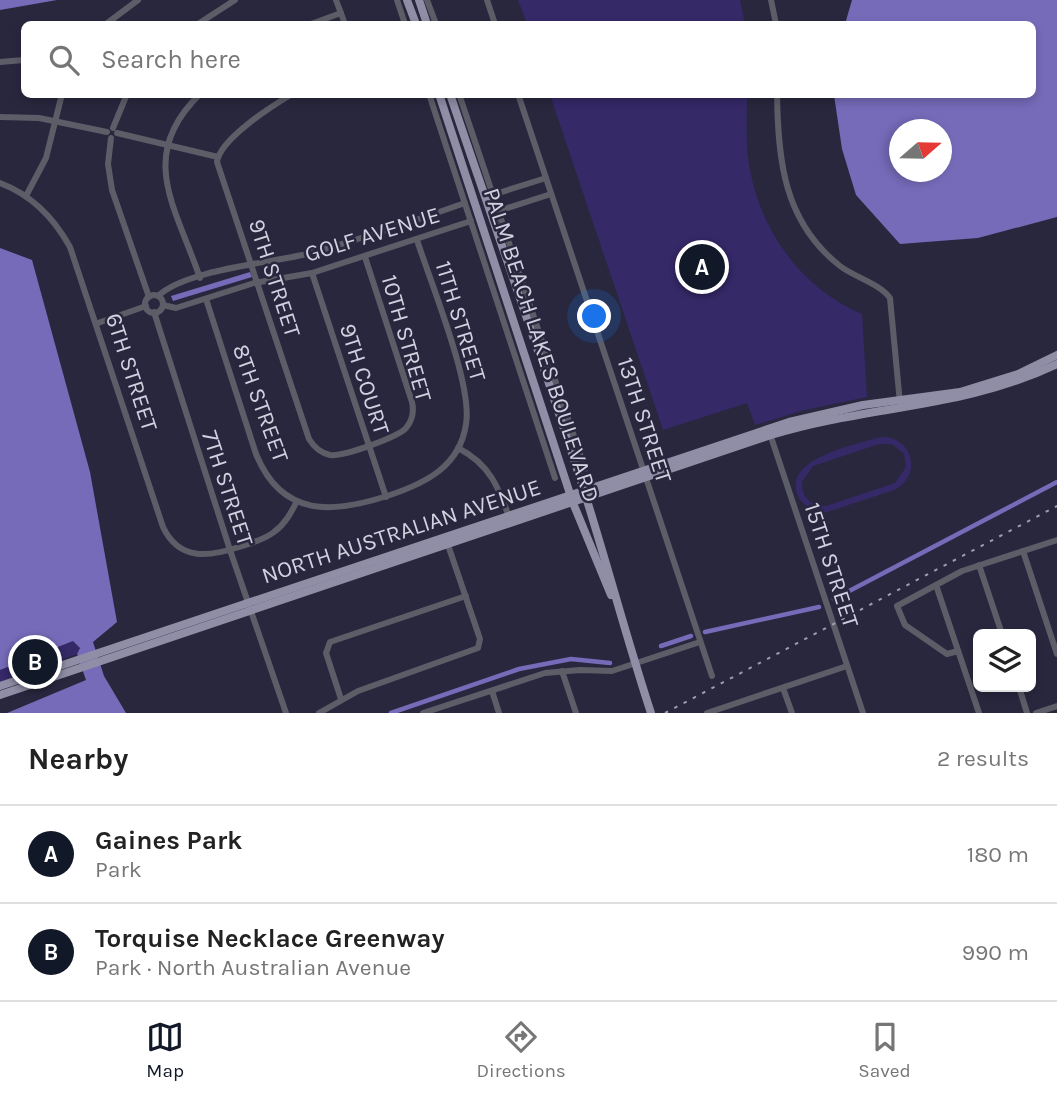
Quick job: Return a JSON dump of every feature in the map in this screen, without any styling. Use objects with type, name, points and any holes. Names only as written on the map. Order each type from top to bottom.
[{"type":"main road","points":[[407,0],[415,21]]},
{"type":"main road","points":[[419,0],[426,21]]},
{"type":"main road","name":"PALM BEACH LAKES BOULEVARD","points":[[440,98],[492,269],[525,352],[572,499],[595,563],[615,605],[652,713]]},
{"type":"main road","name":"PALM BEACH LAKES BOULEVARD","points":[[451,98],[511,264],[535,348],[569,434],[606,559],[615,605]]},
{"type":"main road","points":[[525,352],[535,348]]},
{"type":"main road","name":"NORTH AUSTRALIAN AVENUE","points":[[0,686],[769,432],[980,387],[1057,355]]},
{"type":"main road","name":"NORTH AUSTRALIAN AVENUE","points":[[900,404],[986,392],[1057,364]]},
{"type":"main road","name":"NORTH AUSTRALIAN AVENUE","points":[[0,695],[24,680]]},
{"type":"street","points":[[110,21],[138,0]]},
{"type":"street","points":[[203,21],[235,0]]},
{"type":"street","points":[[336,0],[344,21]]},
{"type":"street","points":[[397,0],[404,21]]},
{"type":"street","points":[[427,0],[435,21]]},
{"type":"street","points":[[487,0],[494,21]]},
{"type":"street","points":[[771,0],[775,21]]},
{"type":"street","points":[[320,21],[341,13]]},
{"type":"street","points":[[0,62],[21,60]]},
{"type":"street","points":[[26,196],[46,158],[61,98]]},
{"type":"street","points":[[125,98],[112,133],[108,164],[112,190],[149,297],[146,306]]},
{"type":"street","points":[[196,98],[178,119],[166,145],[166,179],[200,278]]},
{"type":"street","points":[[0,117],[56,121],[218,157],[253,121],[286,98]]},
{"type":"street","points":[[430,98],[471,221],[492,269],[555,478]]},
{"type":"street","points":[[460,98],[498,211],[511,264],[569,434],[585,469]]},
{"type":"street","name":"13TH STREET","points":[[519,98],[712,676]]},
{"type":"street","points":[[777,98],[780,163],[796,212],[809,234],[833,261],[890,298],[900,404]]},
{"type":"street","name":"9TH STREET","points":[[218,157],[218,165],[253,263],[310,442],[320,451],[332,455],[368,445]]},
{"type":"street","points":[[492,195],[546,178]]},
{"type":"street","name":"6TH STREET","points":[[0,183],[26,196],[49,216],[64,236],[97,323],[168,536],[177,546],[195,555],[209,556],[230,550],[274,532],[285,521],[297,501]]},
{"type":"street","points":[[498,211],[551,194]]},
{"type":"street","name":"GOLF AVENUE","points":[[158,296],[200,278],[253,263],[306,254],[465,203]]},
{"type":"street","name":"GOLF AVENUE","points":[[163,305],[176,308],[258,282],[312,273],[471,221]]},
{"type":"street","name":"11TH STREET","points":[[386,497],[430,479],[444,468],[458,448],[466,425],[466,394],[417,240]]},
{"type":"street","name":"10TH STREET","points":[[365,257],[413,409],[410,421],[402,432],[368,445]]},
{"type":"street","name":"9TH COURT","points":[[312,273],[386,497]]},
{"type":"street","points":[[146,306],[154,312],[163,305],[158,296],[149,297]]},
{"type":"street","name":"8TH STREET","points":[[206,299],[260,463],[276,485],[297,501],[333,510],[386,497]]},
{"type":"street","points":[[97,323],[146,306]]},
{"type":"street","name":"7TH STREET","points":[[154,312],[230,550],[286,713]]},
{"type":"street","points":[[526,386],[535,383]]},
{"type":"street","name":"15TH STREET","points":[[769,432],[863,713]]},
{"type":"street","points":[[458,448],[480,461],[490,473],[509,518]]},
{"type":"street","points":[[319,713],[341,699],[478,648],[480,639],[446,539]]},
{"type":"street","points":[[958,651],[947,654],[909,629],[897,606],[979,565],[1057,540]]},
{"type":"street","points":[[1023,551],[1057,654]]},
{"type":"street","points":[[979,565],[1000,629]]},
{"type":"street","points":[[936,585],[979,713]]},
{"type":"street","points":[[341,699],[326,653],[330,642],[466,596]]},
{"type":"street","points":[[424,713],[562,671],[607,672],[700,642]]},
{"type":"street","points":[[707,713],[723,710],[847,666]]},
{"type":"street","points":[[562,671],[576,713]]},
{"type":"street","points":[[783,688],[792,713]]},
{"type":"street","points":[[492,691],[499,713]]},
{"type":"street","points":[[1021,692],[1027,713]]},
{"type":"street","points":[[1036,713],[1057,706]]},
{"type":"shaded area","points":[[0,0],[57,0],[0,10]]},
{"type":"shaded area","points":[[518,0],[740,0],[744,21],[526,21]]},
{"type":"shaded area","points":[[852,0],[1057,0],[1057,217],[978,238],[900,244],[856,195],[842,149],[834,98],[1036,98],[1036,21],[846,21]]},
{"type":"shaded area","points":[[551,98],[747,98],[748,161],[756,194],[775,237],[788,257],[821,290],[862,314],[867,397],[805,410],[755,425],[747,403],[663,430]]},
{"type":"shaded area","points":[[0,248],[32,260],[90,472],[117,622],[93,642],[104,676],[126,713],[7,713],[86,680],[77,654],[80,648],[73,641],[0,670]]},
{"type":"shaded area","points":[[250,272],[252,277],[173,301],[171,296]]},
{"type":"shaded area","points":[[881,437],[892,438],[907,450],[911,467],[903,484],[894,490],[809,518],[807,513],[813,510],[801,501],[796,489],[797,478],[804,468],[814,460],[842,448]],"holes":[[[879,444],[892,444],[904,454],[906,467],[895,483],[826,506],[816,504],[805,496],[802,482],[813,466]]]},
{"type":"shaded area","points":[[73,641],[80,648],[77,654],[0,682],[0,670]]},
{"type":"waterway","points":[[834,599],[1057,482]]},
{"type":"waterway","points":[[705,632],[819,607]]},
{"type":"waterway","points":[[661,646],[691,636]]},
{"type":"waterway","points":[[391,713],[519,669],[571,659],[610,663]]},
{"type":"railway","points":[[665,713],[1057,506]]},
{"type":"place","name":"Gaines Park","points":[[702,267]]},
{"type":"place","name":"Torquise Necklace Greenway","points":[[35,662]]}]
